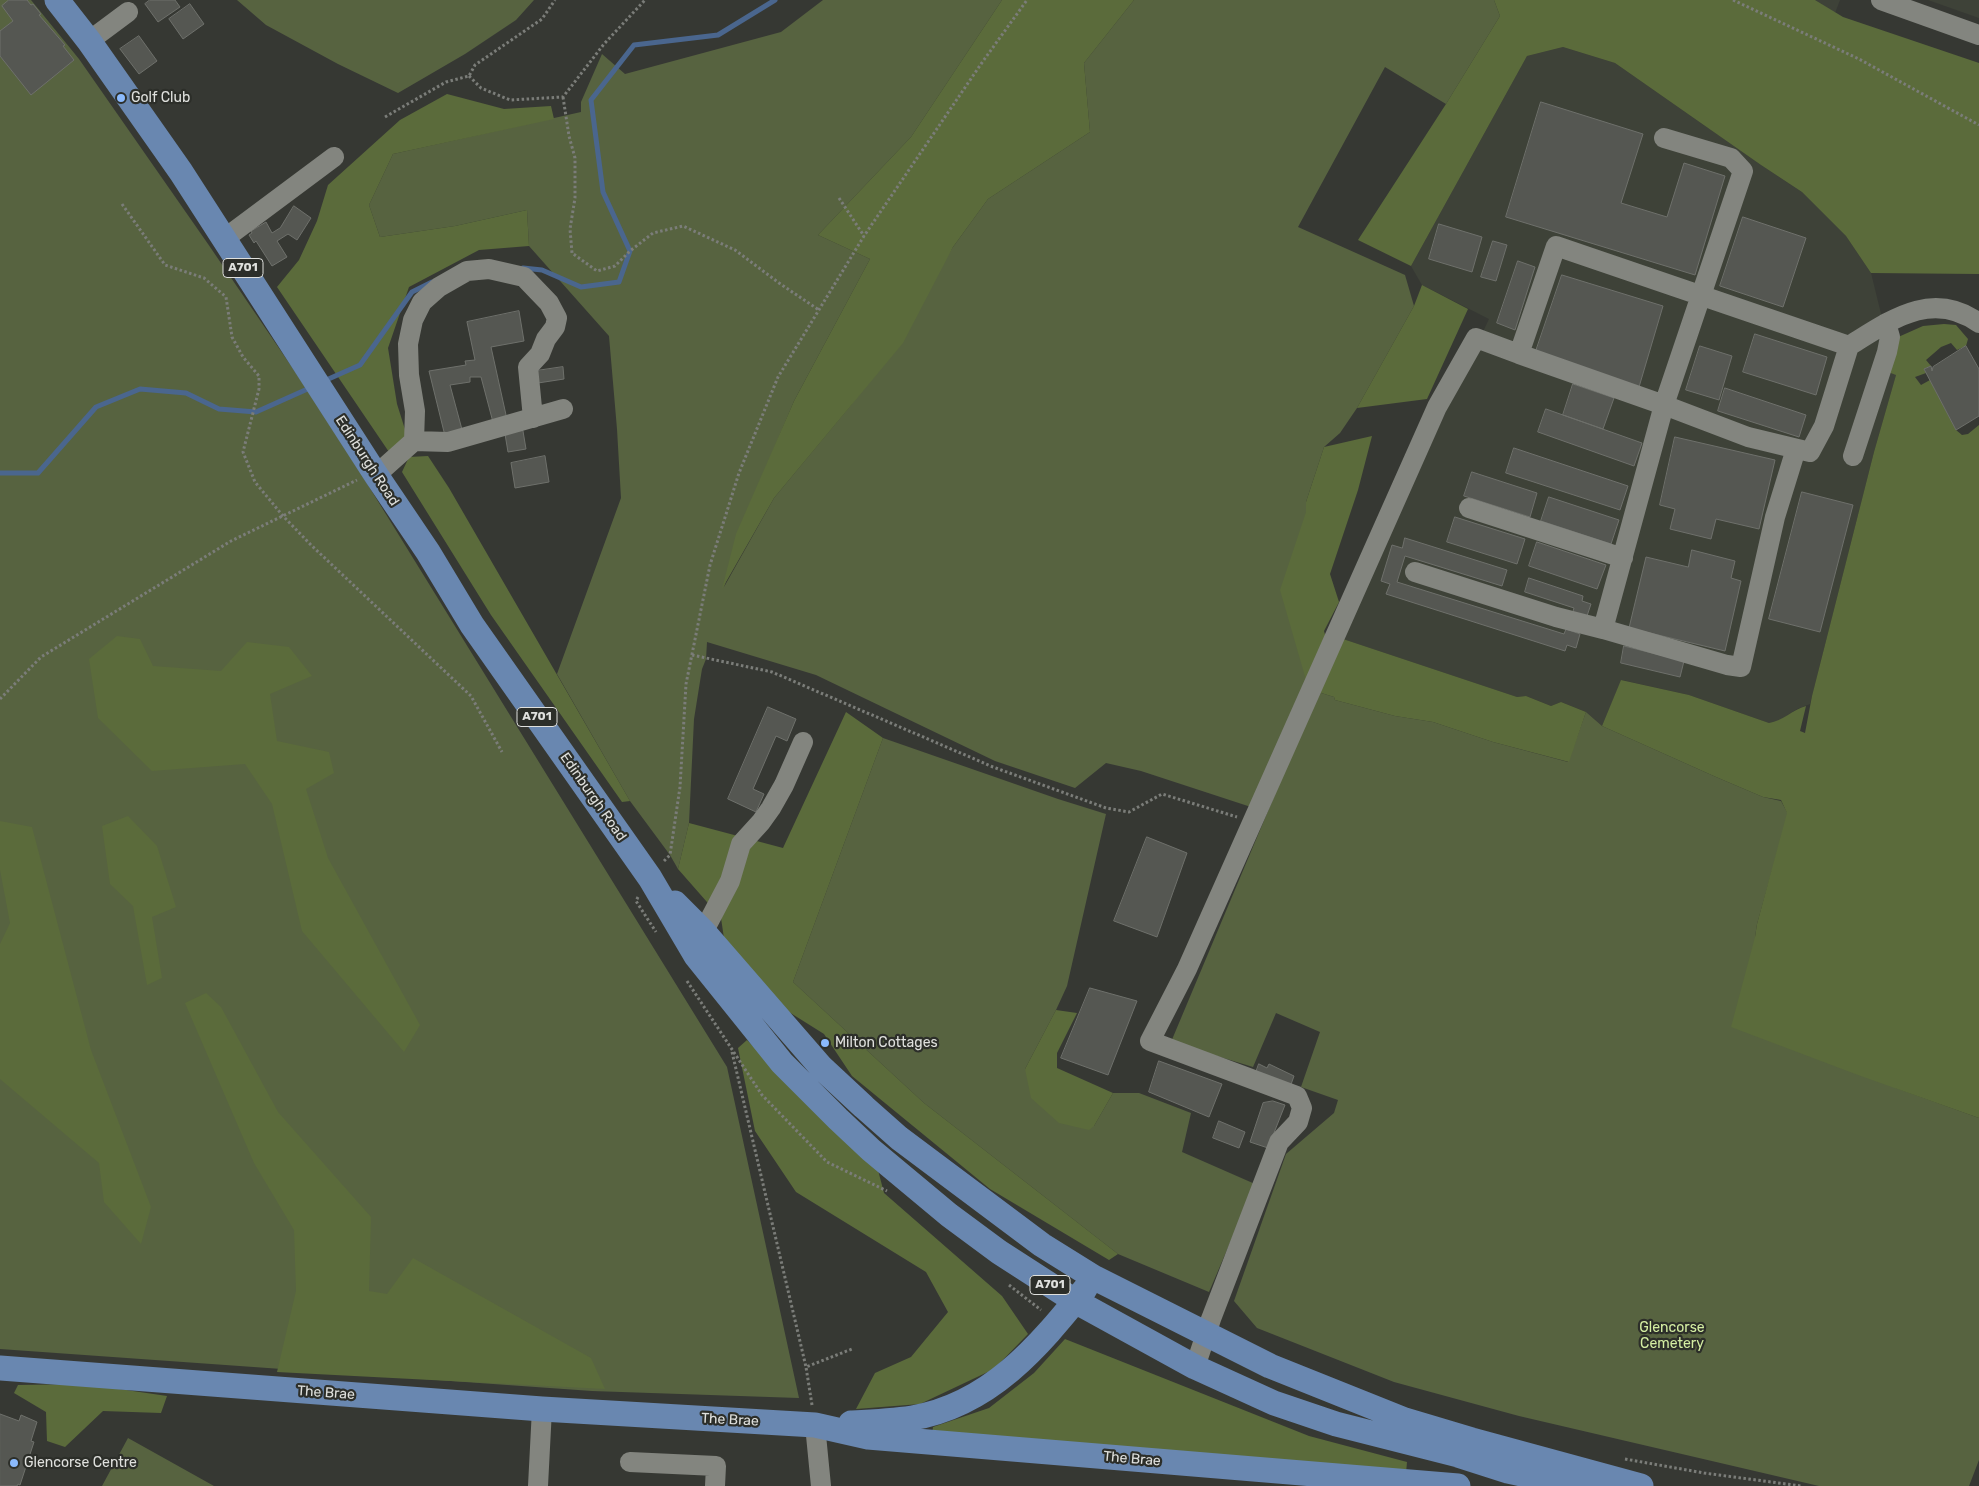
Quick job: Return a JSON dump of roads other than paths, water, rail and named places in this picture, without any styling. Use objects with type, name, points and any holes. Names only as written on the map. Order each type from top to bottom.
[{"type":"main road","name":"Edinburgh Road","points":[[57,0],[89,41],[181,172],[374,473],[428,552],[472,625],[650,878]]},
{"type":"main road","name":"A701","points":[[650,878],[702,930],[821,1067],[864,1107],[899,1138],[1042,1245],[1095,1278],[1270,1366],[1405,1420],[1641,1486]]},
{"type":"main road","name":"A701","points":[[650,878],[696,956],[782,1063],[871,1150],[949,1215],[999,1252],[1076,1301],[1195,1367],[1274,1403],[1336,1424],[1458,1455],[1508,1470],[1576,1486],[1585,1486]]},
{"type":"main road","points":[[815,1425],[913,1418],[958,1403],[980,1392],[1009,1372],[1046,1337],[1095,1278]]},
{"type":"main road","name":"The Brae","points":[[0,1368],[542,1409],[815,1425],[868,1437],[1458,1486]]},
{"type":"main road","points":[[1567,1486],[1576,1486]]},
{"type":"street","points":[[1881,0],[1979,35]]},
{"type":"street","points":[[89,41],[128,12]]},
{"type":"street","points":[[1603,629],[1664,405],[1743,171],[1731,158],[1664,138]]},
{"type":"street","points":[[224,239],[334,157]]},
{"type":"street","points":[[1519,354],[1556,246],[1849,346]]},
{"type":"street","points":[[414,441],[416,411],[409,375],[408,344],[413,320],[422,302],[439,287],[467,272],[489,269],[524,277],[549,304],[557,318],[555,328],[546,339],[540,354],[528,367],[534,418]]},
{"type":"street","points":[[1195,1367],[1279,1142],[1298,1122],[1302,1108],[1296,1096],[1150,1041],[1187,969],[1442,398],[1476,338],[1748,437],[1810,452],[1824,426],[1849,346],[1886,323],[1924,308],[1943,307],[1967,314],[1979,323]]},
{"type":"street","points":[[1853,456],[1887,352],[1890,337],[1886,323]]},
{"type":"street","points":[[374,473],[414,441],[448,442],[564,409]]},
{"type":"street","points":[[1415,572],[1556,617],[1727,665],[1741,667],[1775,517],[1796,449]]},
{"type":"street","points":[[1469,508],[1623,558]]},
{"type":"street","points":[[702,930],[708,923],[730,881],[741,844],[771,808],[784,785],[803,742]]},
{"type":"street","points":[[538,1486],[542,1409]]},
{"type":"street","points":[[815,1425],[821,1486]]},
{"type":"street","points":[[630,1462],[716,1466],[714,1486]]},
{"type":"waterway","points":[[523,268],[542,270],[581,287],[619,282],[630,251],[603,192],[591,100],[634,45],[718,35],[775,0]]},
{"type":"waterway","points":[[324,381],[360,365],[412,292],[432,282]]},
{"type":"waterway","points":[[0,473],[38,473],[96,407],[140,389],[186,393],[219,409],[256,412],[312,387]]},
{"type":"place","name":"Golf Club","points":[[121,98]]},
{"type":"place","name":"Milton Cottages","points":[[825,1043]]},
{"type":"place","name":"Glencorse Centre","points":[[14,1463]]},
{"type":"park label","name":"Glencorse Cemetery","points":[[1672,1336]]}]
